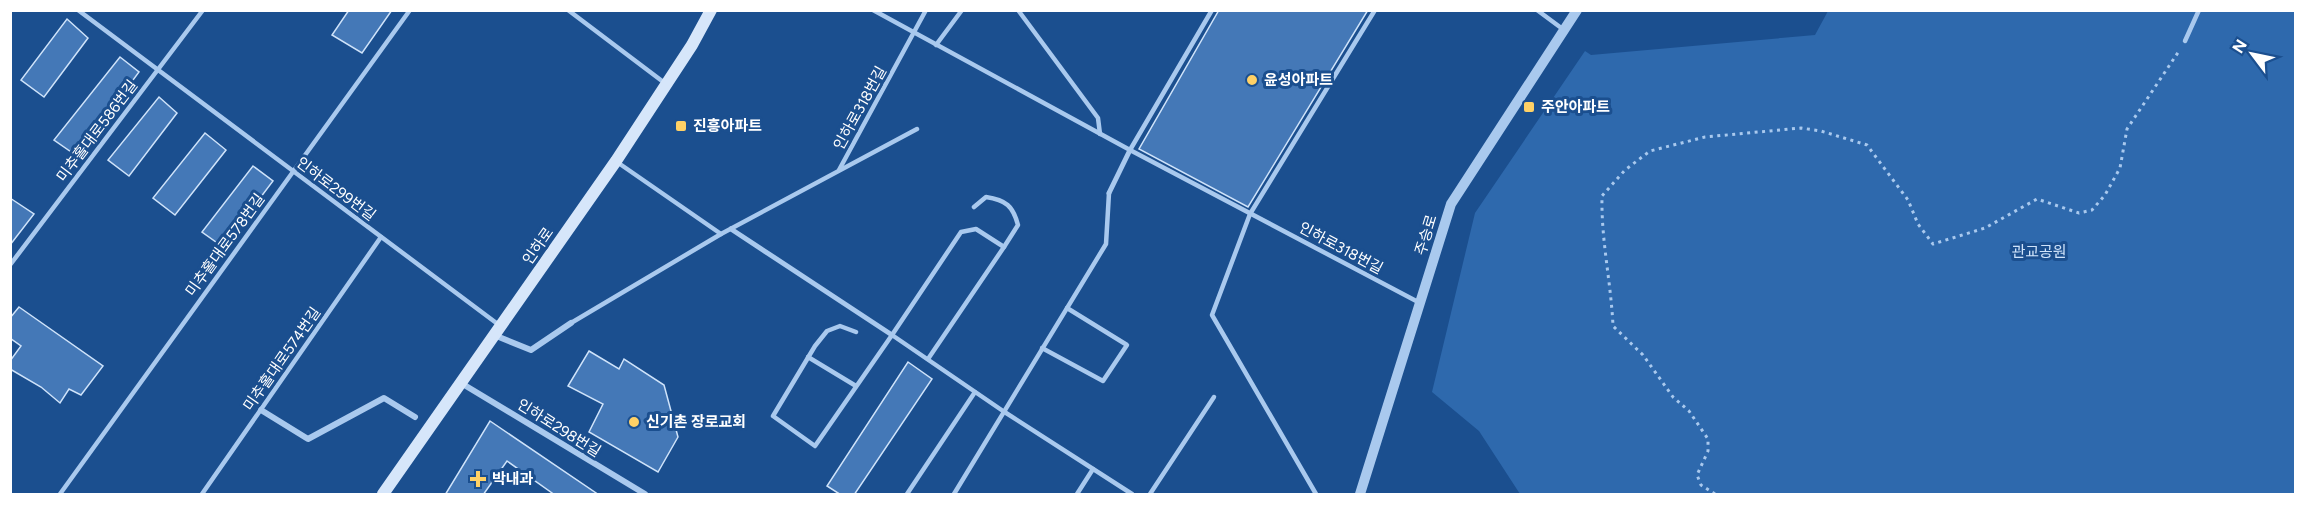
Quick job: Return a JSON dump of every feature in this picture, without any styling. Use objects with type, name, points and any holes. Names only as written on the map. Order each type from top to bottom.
[{"type":"main road","name":"인하로","points":[[383,495],[616,161],[711,10]]},
{"type":"street","name":"주승로","points":[[1360,495],[1451,204],[1576,10]]},
{"type":"street","points":[[1109,193],[1130,150]]},
{"type":"street","points":[[731,229],[892,335]]},
{"type":"street","points":[[497,331],[531,350],[571,323]]},
{"type":"street","name":"인하로298번길","points":[[460,383],[644,494]]},
{"type":"street","points":[[261,410],[308,439],[384,398],[415,417]]},
{"type":"lane","name":"인하로299번길","points":[[78,10],[381,237],[497,331]]},
{"type":"lane","name":"미추홀대로586번길","points":[[10,265],[203,10]]},
{"type":"lane","name":"미추홀대로578번길","points":[[60,495],[410,10]]},
{"type":"lane","points":[[568,10],[666,84]]},
{"type":"lane","name":"인하로318번길","points":[[873,10],[1100,134],[1420,303]]},
{"type":"lane","name":"인하로318번길","points":[[571,323],[721,234],[839,170],[926,10]]},
{"type":"lane","points":[[936,45],[962,10]]},
{"type":"lane","points":[[1018,10],[1098,118],[1100,134]]},
{"type":"lane","points":[[1130,150],[1212,10]]},
{"type":"lane","points":[[1316,495],[1212,315],[1250,214],[1375,10]]},
{"type":"lane","points":[[1537,10],[1564,30]]},
{"type":"lane","points":[[2185,42],[2199,10]]},
{"type":"lane","points":[[839,170],[917,129]]},
{"type":"lane","points":[[616,161],[721,234]]},
{"type":"lane","points":[[954,495],[1106,244],[1109,193]]},
{"type":"lane","points":[[928,359],[1018,225],[1014,209],[1002,200],[986,197],[974,207]]},
{"type":"lane","points":[[856,332],[840,326],[827,331],[808,357],[773,416],[815,446],[961,232],[976,229],[1004,248]]},
{"type":"lane","name":"미추홀대로574번길","points":[[202,495],[381,237]]},
{"type":"lane","points":[[1042,348],[1103,381],[1126,345],[1066,308]]},
{"type":"lane","points":[[892,335],[1132,495]]},
{"type":"lane","points":[[808,357],[856,386]]},
{"type":"lane","points":[[907,495],[975,392]]},
{"type":"lane","points":[[1150,495],[1214,397]]},
{"type":"lane","points":[[1077,495],[1093,469]]},
{"type":"path","points":[[1714,495],[1701,485],[1697,475],[1708,451],[1708,439],[1704,432],[1689,411],[1661,381],[1643,355],[1612,326],[1609,269],[1601,231],[1602,196],[1625,170],[1650,151],[1705,137],[1772,133],[1801,128],[1844,136],[1867,145],[1908,200],[1918,224],[1934,244],[1985,228],[2015,214],[2037,199],[2079,213],[2092,210],[2105,195],[2120,168],[2127,129],[2185,42]]},
{"type":"green space","name":"관교공원","points":[[1828,11],[2295,11],[2295,494],[1520,494],[1479,431],[1432,392],[1475,213],[1585,51],[1591,55],[1815,35]]},
{"type":"building","points":[[349,10],[392,10],[362,53],[332,35]]},
{"type":"building","name":"윤성아파트","points":[[1219,10],[1368,10],[1248,207],[1139,149]]},
{"type":"building","points":[[67,19],[88,38],[44,97],[21,80]]},
{"type":"building","points":[[120,57],[139,72],[77,156],[54,140]]},
{"type":"building","points":[[159,97],[177,113],[129,176],[108,160]]},
{"type":"building","points":[[205,133],[226,150],[175,215],[153,198]]},
{"type":"building","points":[[253,166],[273,181],[223,247],[202,232]]},
{"type":"building","points":[[10,198],[34,214],[10,245]]},
{"type":"building","points":[[19,307],[103,366],[81,395],[69,389],[60,403],[41,387],[10,369],[10,361],[21,346],[10,338],[10,318]]},
{"type":"building","name":"신기촌 장로교회","points":[[589,351],[619,369],[624,359],[664,385],[678,437],[658,472],[589,432],[603,404],[568,386]]},
{"type":"building","points":[[908,362],[932,379],[854,495],[841,495],[827,486]]},
{"type":"building","points":[[490,421],[599,495],[555,495],[507,461],[483,495],[445,495]]},
{"type":"place","name":"윤성아파트","points":[[1252,80]]},
{"type":"place","name":"주안아파트","points":[[1529,107]]},
{"type":"place","name":"진흥아파트","points":[[681,126]]},
{"type":"place","name":"신기촌 장로교회","points":[[634,422]]},
{"type":"place","name":"박내과","points":[[478,479]]}]
